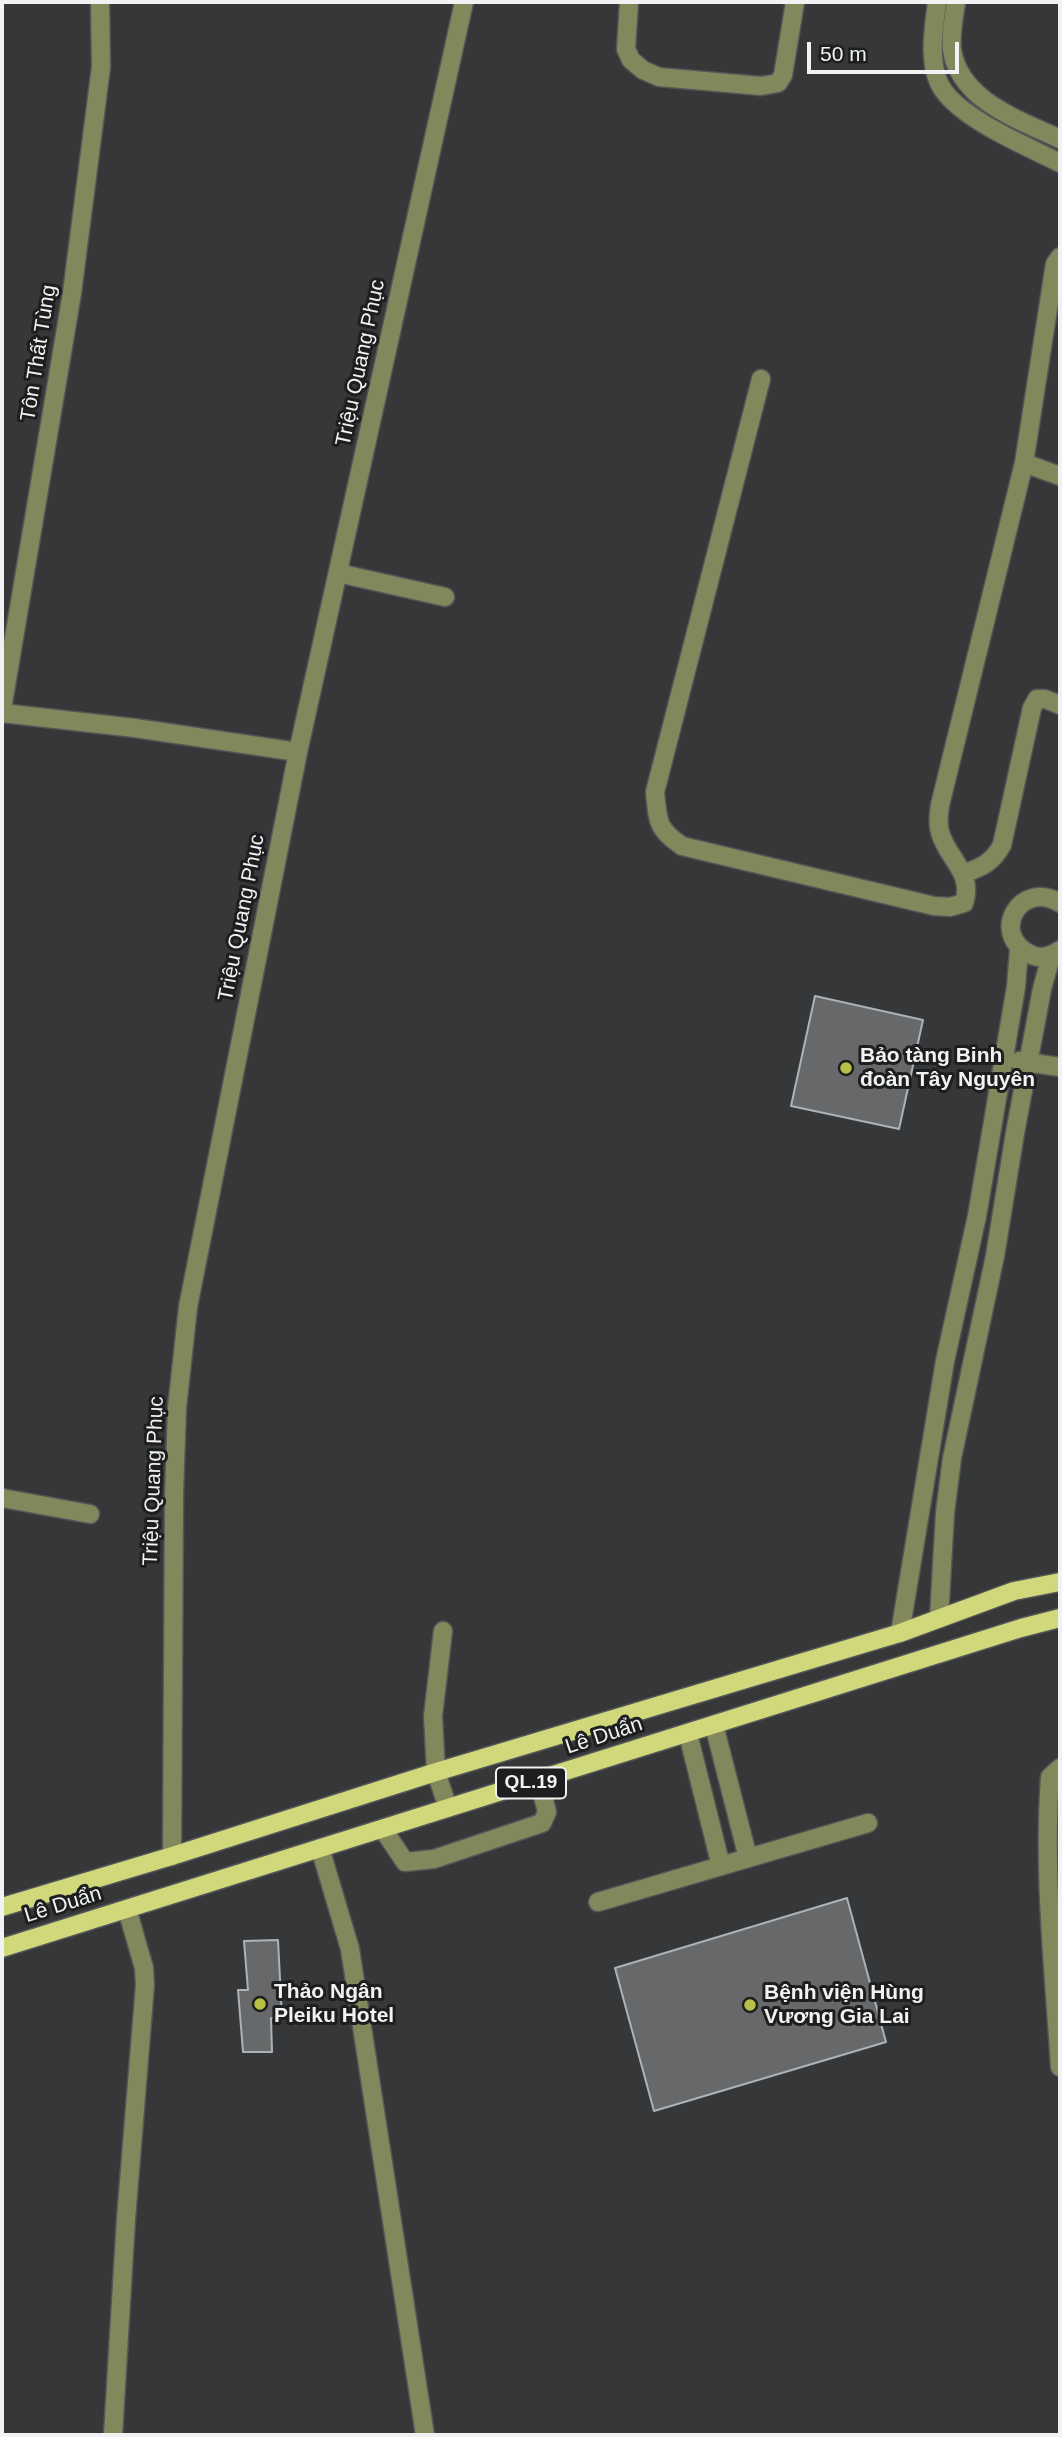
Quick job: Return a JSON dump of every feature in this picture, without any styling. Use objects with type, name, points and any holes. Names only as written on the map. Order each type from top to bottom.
[{"type":"main road","name":"Lê Duẩn","points":[[2,1907],[436,1772],[900,1633],[1014,1591],[1060,1582]]},
{"type":"main road","name":"Lê Duẩn","points":[[2,1948],[1060,1618]]},
{"type":"street","name":"Tôn Thất Tùng","points":[[2,711],[72,293],[101,67],[100,2]]},
{"type":"street","name":"Triệu Quang Phục","points":[[172,1856],[174,1482],[177,1408],[188,1307],[298,752],[464,2]]},
{"type":"street","points":[[629,2],[626,49],[631,60],[643,70],[659,77],[761,86],[778,83],[783,75],[795,2]]},
{"type":"street","points":[[937,2],[933,58],[939,82],[955,103],[970,115],[1060,163]]},
{"type":"street","points":[[956,2],[952,49],[960,74],[979,96],[1060,139]]},
{"type":"street","points":[[1018,142],[1028,124]]},
{"type":"street","points":[[761,379],[655,792],[657,813],[664,834],[682,846],[934,906],[950,907],[964,903],[968,891],[963,874],[940,834],[940,804],[1024,463],[1055,264],[1060,257]]},
{"type":"street","points":[[1024,463],[1060,476]]},
{"type":"street","points":[[338,573],[445,597]]},
{"type":"street","points":[[963,874],[985,866],[995,858],[1002,845],[1032,708],[1037,699],[1060,705]]},
{"type":"street","points":[[2,711],[298,752]]},
{"type":"street","points":[[1056,953],[1034,957],[1019,948],[1012,937],[1010,925],[1014,912],[1023,902],[1034,896],[1048,896],[1060,902]]},
{"type":"street","points":[[900,1633],[945,1361],[977,1216],[1016,988],[1019,948]]},
{"type":"street","points":[[939,1618],[945,1513],[952,1458],[1002,1219],[1042,989],[1056,953]]},
{"type":"street","points":[[1004,1058],[1060,1067]]},
{"type":"street","points":[[977,1216],[1002,1219]]},
{"type":"street","points":[[945,1361],[971,1368]]},
{"type":"street","points":[[929,1456],[952,1458]]},
{"type":"street","points":[[2,1498],[90,1514]]},
{"type":"street","points":[[443,1631],[433,1716],[436,1772],[448,1808]]},
{"type":"street","points":[[714,1725],[748,1858]]},
{"type":"street","points":[[688,1734],[721,1866]]},
{"type":"street","points":[[1060,1768],[1050,1777],[1048,1806],[1048,1873],[1060,2067]]},
{"type":"street","points":[[383,1829],[405,1862],[434,1859],[542,1823],[547,1812],[539,1781]]},
{"type":"street","points":[[598,1902],[868,1823]]},
{"type":"street","points":[[320,1849],[350,1950],[425,2435]]},
{"type":"street","points":[[113,2435],[126,2220],[145,1985],[144,1968],[127,1909]]},
{"type":"building","points":[[815,996],[923,1020],[899,1129],[791,1106]]},
{"type":"building","name":"Bệnh viện Hùng Vương Gia Lai","points":[[847,1898],[886,2042],[654,2111],[615,1968]]},
{"type":"building","name":"Thảo Ngân Pleiku Hotel","points":[[278,1940],[282,2018],[271,2018],[272,2052],[243,2052],[238,1990],[248,1990],[244,1941]]},
{"type":"place","name":"Bảo tàng Binh đoàn Tây Nguyên","points":[[846,1068]]},
{"type":"place","name":"Thảo Ngân Pleiku Hotel","points":[[260,2004]]},
{"type":"place","name":"Bệnh viện Hùng Vương Gia Lai","points":[[750,2005]]}]
